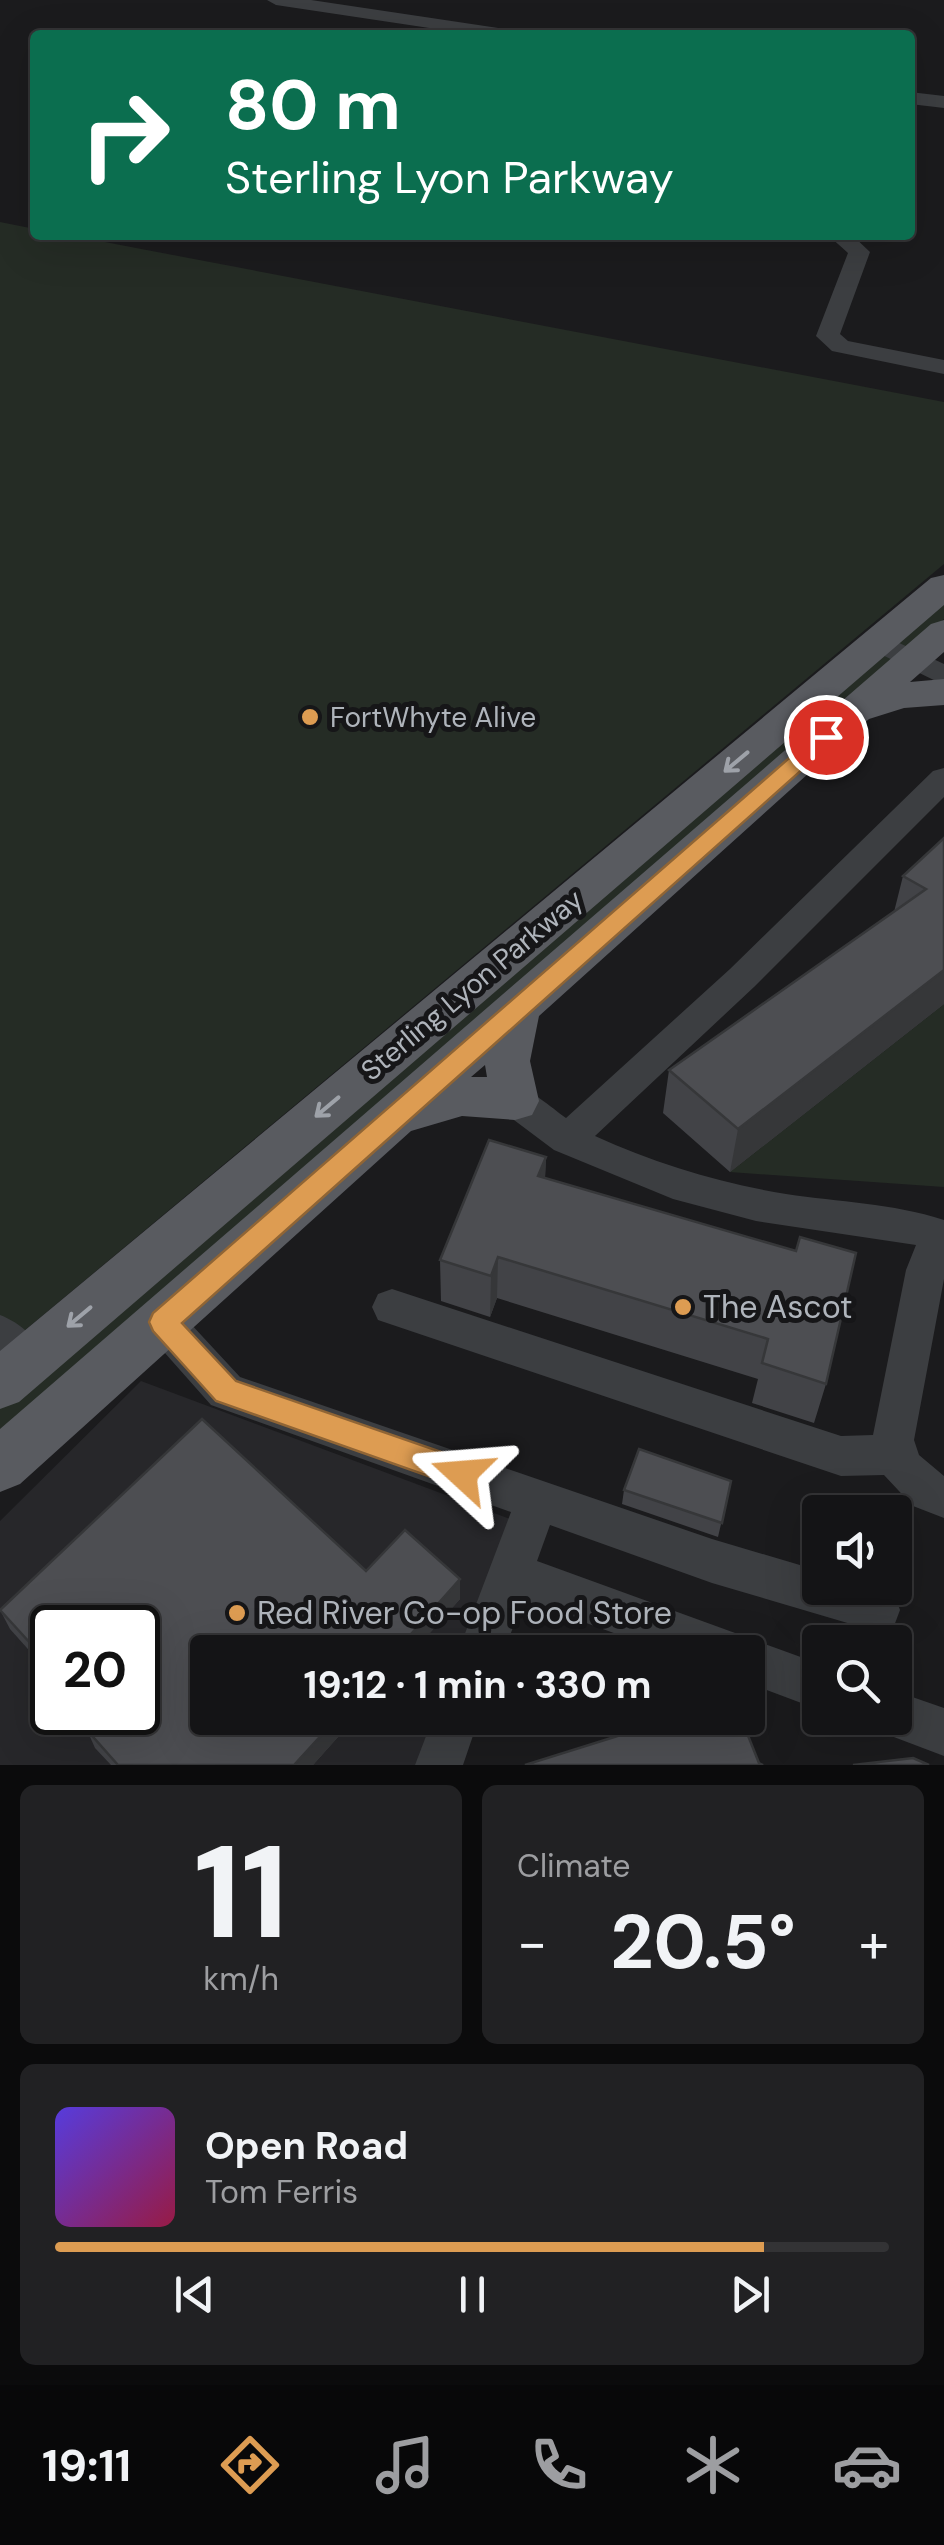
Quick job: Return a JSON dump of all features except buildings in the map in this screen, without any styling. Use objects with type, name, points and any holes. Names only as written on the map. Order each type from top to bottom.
[{"type":"main road","name":"Sterling Lyon Parkway","points":[[0,1465],[923,655],[944,586]]},
{"type":"main road","name":"Sterling Lyon Parkway","points":[[9,1359],[923,655]]},
{"type":"main road","points":[[392,1121],[460,1096],[480,1094],[515,1101],[506,1061],[518,1009]]},
{"type":"street","points":[[276,0],[478,30]]},
{"type":"street","points":[[915,95],[944,99]]},
{"type":"street","points":[[844,240],[859,252],[828,336],[840,346],[944,368]]},
{"type":"street","points":[[567,1138],[742,978],[944,779]]},
{"type":"street","points":[[515,1101],[567,1138],[625,1168],[721,1197],[786,1211],[877,1219],[942,1236],[926,1270],[893,1440],[902,1468],[928,1491],[944,1497]]},
{"type":"street","points":[[392,1307],[841,1456],[898,1455]]},
{"type":"street","points":[[163,1322],[226,1392],[712,1562],[878,1610]]},
{"type":"street","points":[[486,1635],[538,1500]]},
{"type":"street","points":[[510,1573],[680,1635]]},
{"type":"street","points":[[765,1666],[802,1680]]},
{"type":"street","points":[[912,1720],[944,1732]]},
{"type":"street","points":[[438,1765],[449,1735]]},
{"type":"shaded area","name":"FortWhyte Alive","points":[[0,222],[30,228],[30,240],[94,240],[944,402],[944,564],[0,1351]]},
{"type":"shaded area","points":[[944,603],[944,619],[0,1443],[0,1405]]},
{"type":"shaded area","points":[[944,1004],[944,1187],[730,1172]]},
{"type":"shaded area","points":[[141,1381],[518,1522],[475,1635],[190,1635],[190,1735],[436,1735],[424,1765],[0,1765],[0,1521]]},
{"type":"place","name":"FortWhyte Alive","points":[[310,717]]},
{"type":"place","name":"The Ascot","points":[[683,1307]]},
{"type":"place","name":"Red River Co-op Food Store","points":[[237,1613]]},
{"type":"route","points":[[462,1474],[226,1392],[163,1322],[826,737]]}]
